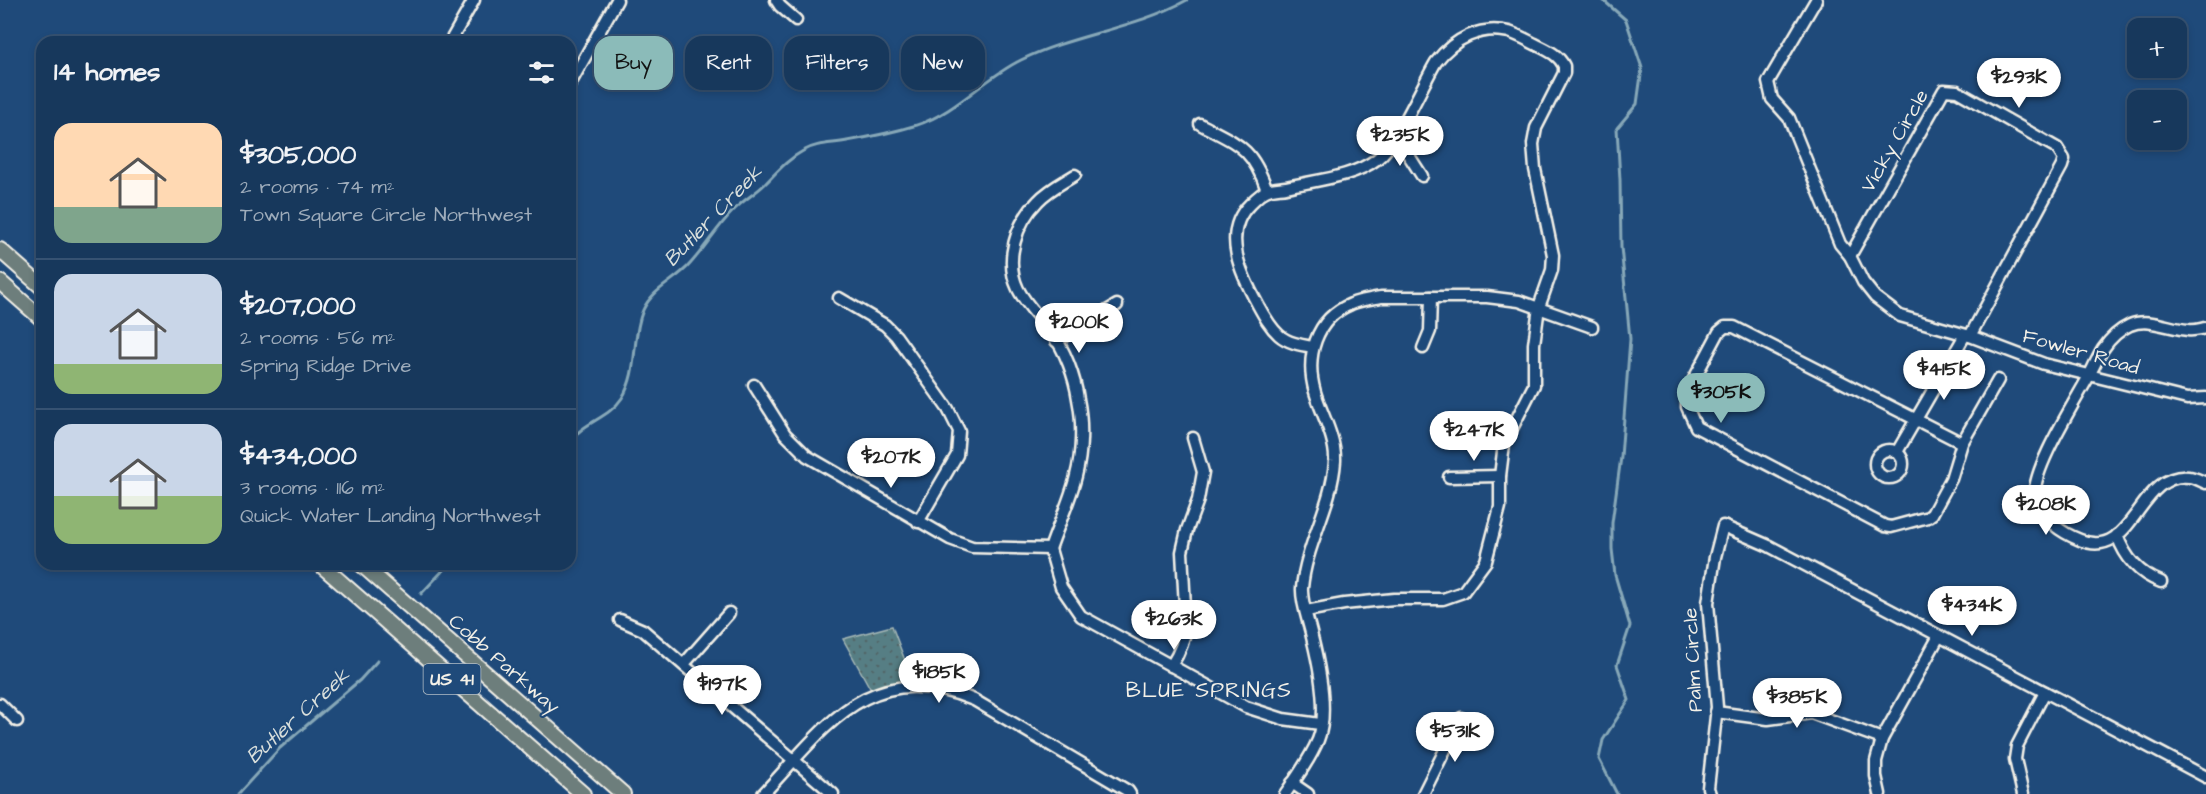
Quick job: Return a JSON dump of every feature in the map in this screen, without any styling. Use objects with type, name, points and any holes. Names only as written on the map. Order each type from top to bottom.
[{"type":"main road","points":[[0,250],[36,282]]},
{"type":"main road","points":[[0,282],[36,315]]},
{"type":"main road","name":"US 41","points":[[327,570],[583,794]]},
{"type":"main road","name":"Cobb Parkway","points":[[368,570],[623,794]]},
{"type":"street","points":[[453,36],[474,0]]},
{"type":"street","points":[[576,73],[617,0]]},
{"type":"street","points":[[776,0],[796,20]]},
{"type":"street","name":"Fowler Road","points":[[1816,0],[1768,82],[1772,99],[1789,118],[1839,244],[1850,256],[1863,282],[1875,297],[1900,316],[1968,336],[2044,364],[2187,399],[2206,398]]},
{"type":"street","points":[[1306,611],[1394,599],[1443,599],[1463,592],[1486,561],[1500,507],[1500,476],[1504,444],[1534,385],[1534,344],[1539,307],[1552,270],[1553,255],[1535,169],[1533,144],[1536,128],[1564,73],[1562,61],[1548,50],[1511,33],[1483,31],[1459,39],[1436,62],[1391,141],[1377,159],[1348,173],[1268,190],[1250,204],[1240,218],[1236,234],[1237,258],[1253,296],[1273,329],[1282,338],[1313,347]]},
{"type":"street","name":"Vicky Circle","points":[[1850,256],[1944,90],[1957,91],[2057,148],[2064,159],[2062,166],[1968,336]]},
{"type":"street","points":[[1200,124],[1243,148],[1254,161],[1268,190]]},
{"type":"street","points":[[1391,141],[1406,151],[1422,176]]},
{"type":"street","points":[[1075,175],[1038,201],[1029,211],[1014,242],[1011,264],[1017,286],[1056,340],[1069,367],[1078,398],[1081,424],[1076,476],[1050,549],[1061,587],[1081,616],[1246,707],[1284,719],[1320,724]]},
{"type":"street","points":[[1285,794],[1309,759],[1319,738],[1323,697],[1302,591],[1307,556],[1331,483],[1335,459],[1313,381],[1311,357],[1313,347],[1328,319],[1352,303],[1382,297],[1487,297],[1519,301],[1593,327]]},
{"type":"street","points":[[1424,348],[1430,330],[1431,297]]},
{"type":"street","points":[[839,298],[885,325],[896,336],[948,409],[958,430],[957,454],[918,522]]},
{"type":"street","points":[[1056,340],[1117,304]]},
{"type":"street","points":[[2206,328],[2188,330],[2148,322],[2132,324],[2118,332],[2103,349],[2073,403],[2038,473],[2035,497],[2044,515],[2062,532],[2082,542],[2100,545],[2114,539],[2130,522],[2146,498],[2163,484],[2175,478],[2189,477],[2206,483]]},
{"type":"street","points":[[1962,443],[1734,327],[1725,327],[1719,332],[1687,392],[1689,414],[1696,427],[1885,526],[1891,527],[1932,514],[1951,480],[1962,443],[1998,380]]},
{"type":"street","points":[[1897,452],[1968,336]]},
{"type":"street","points":[[754,385],[785,434],[807,456],[918,522],[950,539],[972,547],[1050,549]]},
{"type":"street","points":[[1171,666],[1185,636],[1182,552],[1198,500],[1203,472],[1193,438]]},
{"type":"street","points":[[1449,477],[1500,476]]},
{"type":"street","name":"Palm Circle","points":[[1710,794],[1708,788],[1716,712],[1708,603],[1715,557],[1723,526],[1769,546],[1939,636]]},
{"type":"street","points":[[2117,535],[2128,560],[2150,578],[2161,582]]},
{"type":"street","points":[[684,664],[729,613]]},
{"type":"street","points":[[620,620],[643,630],[833,794]]},
{"type":"street","points":[[1881,794],[1876,776],[1876,761],[1882,740],[1939,636],[2206,777]]},
{"type":"street","points":[[763,794],[834,717],[860,700],[886,690],[899,688],[934,688],[958,693],[974,700],[1130,794]]},
{"type":"street","points":[[2023,794],[2015,759],[2017,747],[2045,692]]},
{"type":"street","points":[[0,704],[17,721]]},
{"type":"street","points":[[1716,712],[1768,719],[1811,713],[1882,740]]},
{"type":"street","points":[[1423,794],[1461,718]]},
{"type":"street","points":[[1292,783],[1308,794]]},
{"type":"green space","points":[[892,626],[915,687],[871,690],[843,639]]},
{"type":"waterway","name":"Butler Creek","points":[[576,435],[617,405],[622,398],[631,377],[639,321],[647,302],[691,263],[738,206],[761,188],[792,158],[813,146],[873,136],[917,125],[945,112],[1021,60],[1041,51],[1147,18],[1187,0]]},
{"type":"waterway","points":[[1603,0],[1626,20],[1642,68],[1637,104],[1617,128],[1621,247],[1630,339],[1621,457],[1612,523],[1612,549],[1615,575],[1630,626],[1617,665],[1629,700],[1603,740],[1599,759],[1617,794]]},
{"type":"waterway","name":"Butler Creek","points":[[421,594],[443,570]]},
{"type":"waterway","name":"Butler Creek","points":[[238,794],[280,748],[360,680],[378,660]]},
{"type":"district","name":"BLUE SPRINGS","points":[[1209,690]]}]
